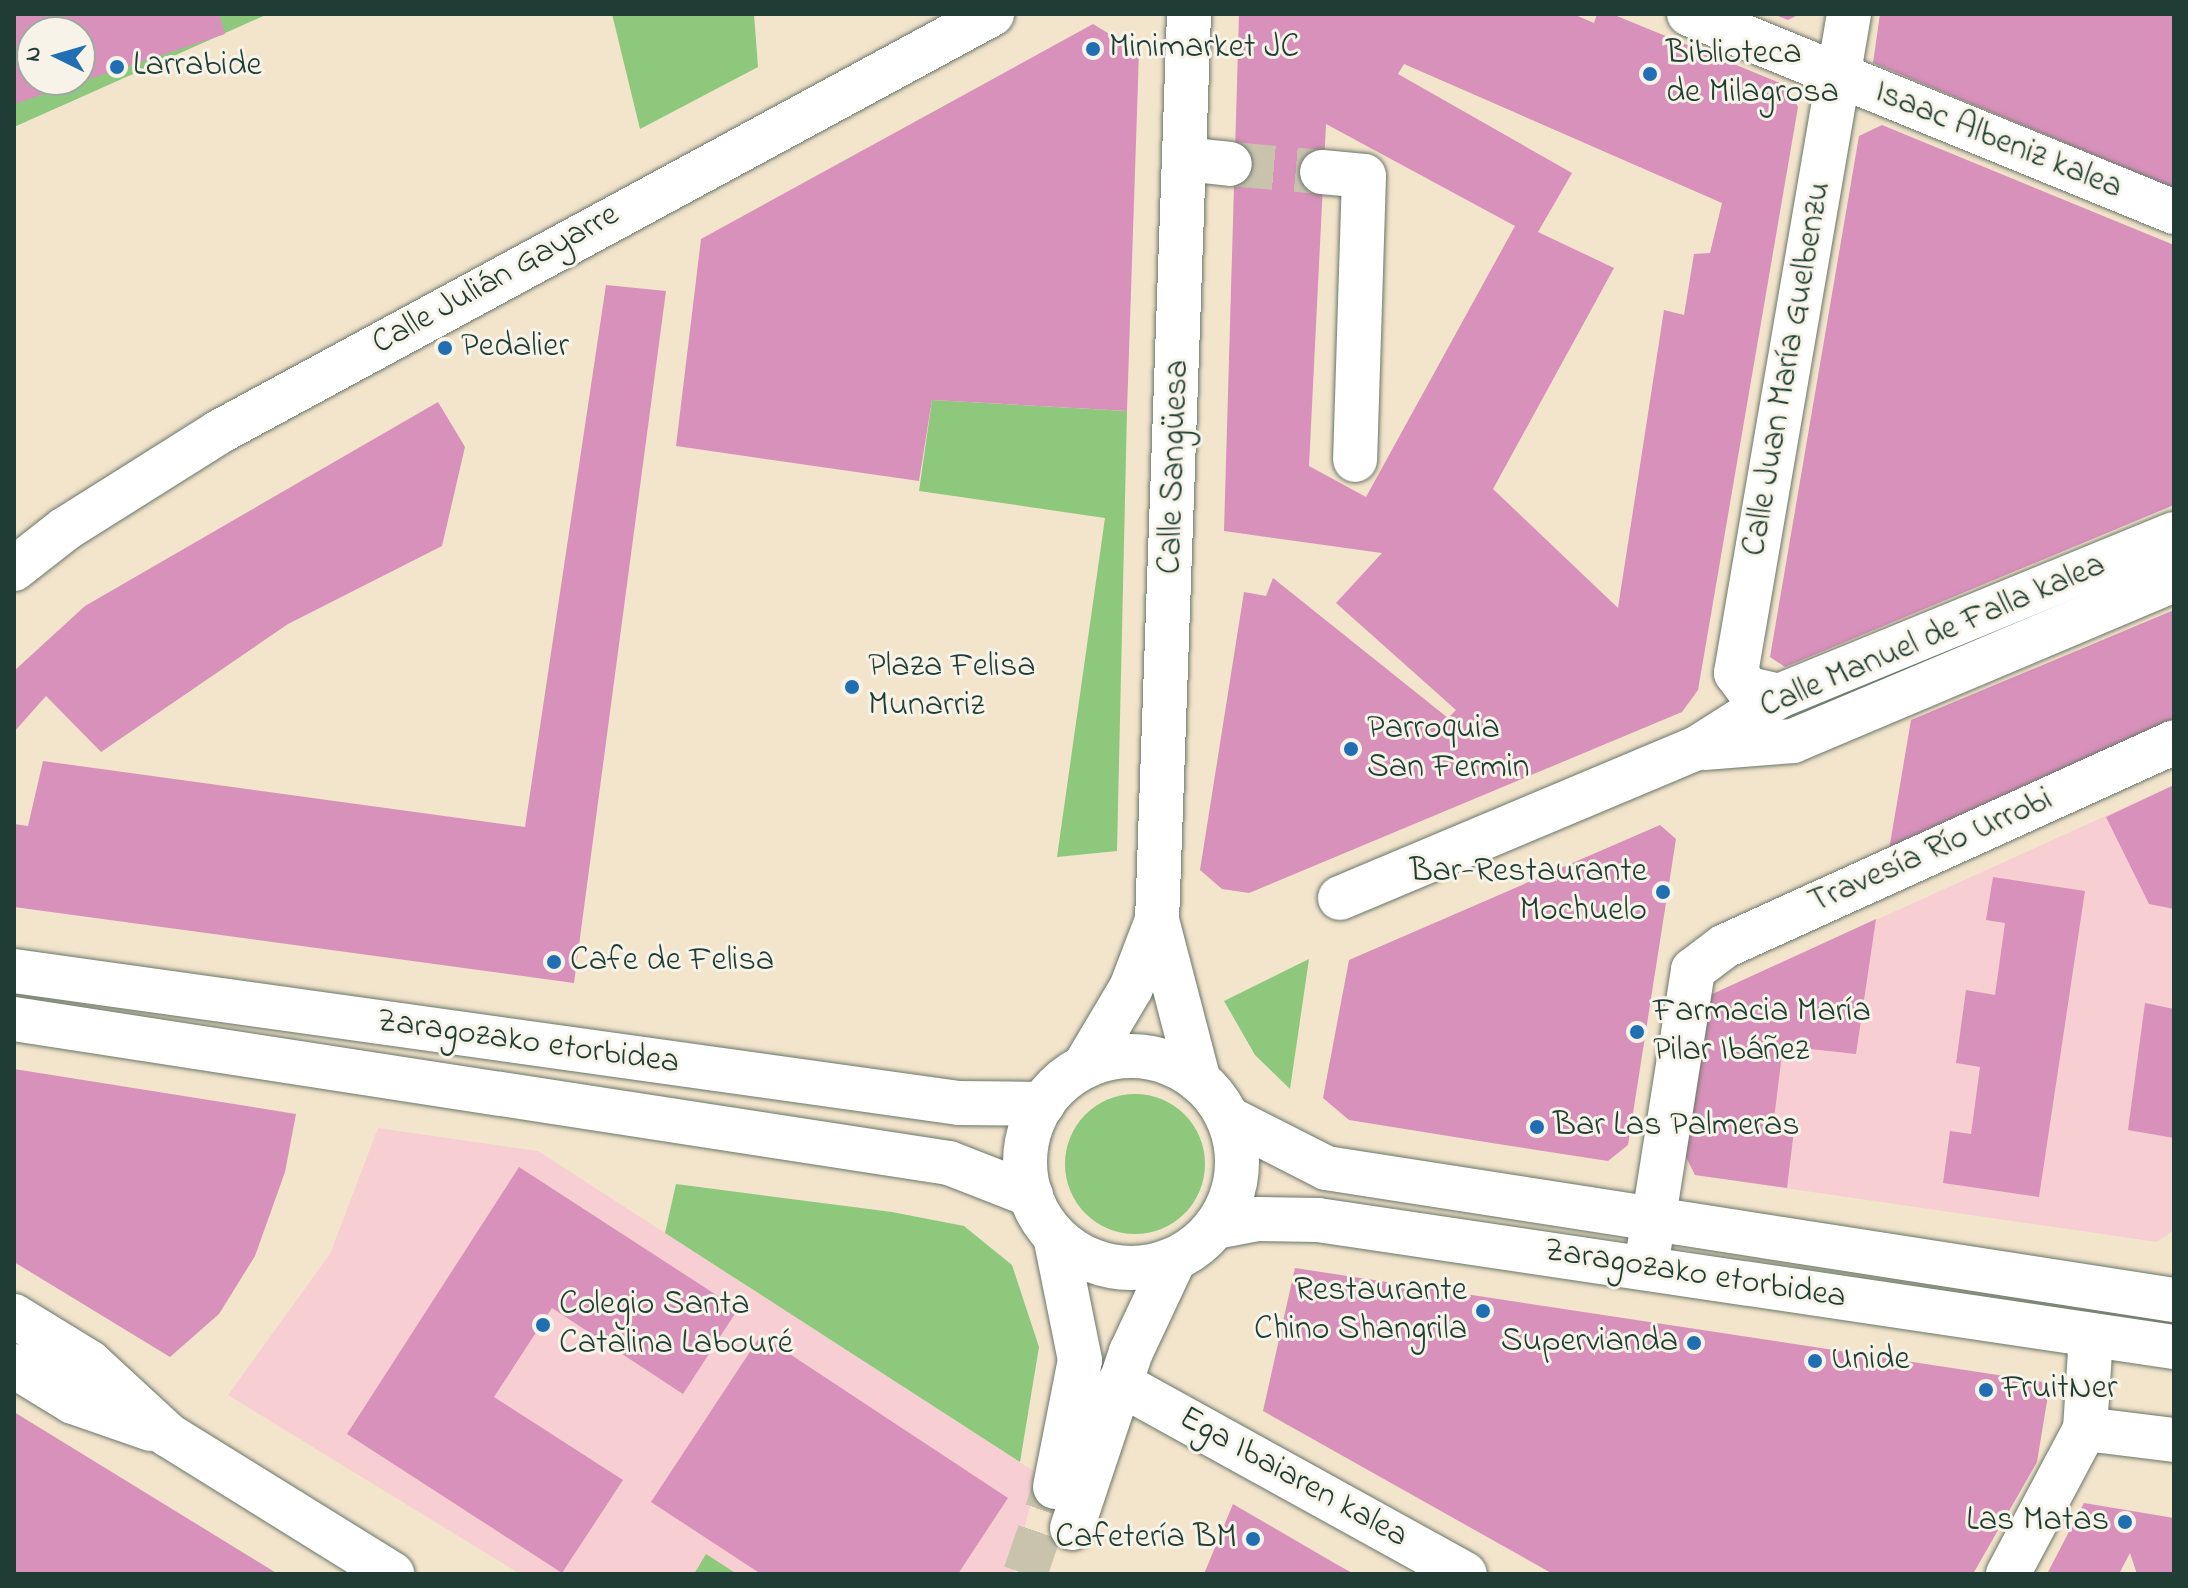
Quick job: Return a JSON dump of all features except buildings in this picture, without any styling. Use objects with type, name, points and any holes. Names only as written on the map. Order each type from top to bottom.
[{"type":"street","name":"Calle Julián Gayarre","points":[[14,569],[65,529],[219,432],[992,14]]},
{"type":"street","name":"Calle Sangüesa","points":[[1189,14],[1157,920],[1199,1081]]},
{"type":"street","name":"Isaac Albeniz kalea","points":[[1689,14],[2174,212]]},
{"type":"street","name":"Calle Juan María Guelbenzu","points":[[1779,696],[1748,689],[1736,673],[1849,14]]},
{"type":"street","points":[[1185,159],[1230,164]]},
{"type":"street","points":[[1322,172],[1364,176],[1355,460]]},
{"type":"street","name":"Calle Manuel de Falla kalea","points":[[1340,898],[1697,748],[1779,696],[2174,534]]},
{"type":"street","name":"Calle Manuel de Falla kalea","points":[[1697,748],[1793,741],[2174,580]]},
{"type":"street","name":"Travesía Río Urrobi","points":[[1654,1219],[1693,970],[1725,946],[2174,742]]},
{"type":"street","name":"Calle Sangüesa","points":[[1084,1067],[1131,988],[1157,920]]},
{"type":"street","name":"Zaragozako etorbidea","points":[[14,971],[959,1103],[1043,1104]]},
{"type":"street","name":"Zaragozako etorbidea","points":[[14,1019],[949,1163],[1031,1195]]},
{"type":"street","points":[[1055,1487],[1080,1360],[1055,1236],[1031,1195],[1027,1147],[1043,1104],[1084,1067],[1113,1058],[1144,1057],[1173,1065],[1199,1081],[1228,1118],[1236,1146],[1237,1174],[1215,1227],[1174,1260],[1119,1383],[1072,1528]]},
{"type":"street","name":"Zaragozako etorbidea","points":[[1228,1118],[1326,1168],[2174,1300]]},
{"type":"street","name":"Zaragozako etorbidea","points":[[1215,1227],[1258,1219],[1318,1220],[2174,1347]]},
{"type":"street","points":[[1646,1267],[1654,1219]]},
{"type":"street","points":[[1055,1236],[1075,1253],[1123,1268],[1174,1260]]},
{"type":"street","points":[[14,1316],[89,1362],[168,1435],[392,1574]]},
{"type":"street","points":[[2008,1574],[2085,1429],[2091,1336]]},
{"type":"street","points":[[14,1366],[73,1402],[168,1435]]},
{"type":"street","name":"Ega Ibaiaren kalea","points":[[1119,1383],[1465,1574]]},
{"type":"street","points":[[2085,1429],[2174,1440]]},
{"type":"shaded area","points":[[2174,785],[2174,1230],[2157,1242],[1695,1175],[1686,1157],[1708,996]]},
{"type":"shaded area","name":"Colegio Santa Catalina Labouré","points":[[378,1128],[538,1151],[1038,1474],[1013,1574],[520,1574],[228,1395],[330,1254]]},
{"type":"green space","name":"Larrabide","points":[[14,14],[268,14],[96,91],[96,16],[16,16],[16,96],[84,96],[14,127]]},
{"type":"green space","points":[[612,14],[754,14],[758,67],[640,129]]},
{"type":"green space","points":[[932,400],[1127,411],[1117,851],[1057,857],[1105,518],[919,491]]},
{"type":"green space","points":[[1309,959],[1290,1089],[1255,1055],[1224,1001]]},
{"type":"green space","points":[[1135,1094],[1162,1100],[1184,1115],[1199,1137],[1205,1164],[1199,1191],[1184,1213],[1162,1228],[1135,1234],[1108,1228],[1086,1213],[1071,1191],[1065,1164],[1071,1137],[1086,1115],[1108,1100]]},
{"type":"green space","points":[[676,1184],[892,1212],[964,1226],[1012,1265],[1039,1347],[1020,1462],[665,1233]]},
{"type":"green space","points":[[706,1554],[737,1574],[694,1574]]},
{"type":"tunnel","points":[[1230,164],[1322,172]]},
{"type":"tunnel","points":[[1025,1574],[1055,1487]]},
{"type":"place","name":"Minimarket JC","points":[[1093,49]]},
{"type":"place","name":"Larrabide","points":[[117,67]]},
{"type":"place","name":"Biblioteca de Milagrosa","points":[[1650,74]]},
{"type":"place","name":"Pedalier","points":[[445,348]]},
{"type":"place","name":"Plaza Felisa Munarriz","points":[[852,687]]},
{"type":"place","name":"Parroquia San Fermin","points":[[1351,749]]},
{"type":"place","name":"Bar-Restaurante Mochuelo","points":[[1663,892]]},
{"type":"place","name":"Cafe de Felisa","points":[[554,962]]},
{"type":"place","name":"Farmacia María Pilar Ibáñez","points":[[1637,1032]]},
{"type":"place","name":"Bar Las Palmeras","points":[[1537,1127]]},
{"type":"place","name":"Restaurante Chino Shangrila","points":[[1483,1311]]},
{"type":"place","name":"Colegio Santa Catalina Labouré","points":[[543,1325]]},
{"type":"place","name":"Supervianda","points":[[1694,1343]]},
{"type":"place","name":"Unide","points":[[1815,1361]]},
{"type":"place","name":"FruitNer","points":[[1986,1390]]},
{"type":"place","name":"Las Matas","points":[[2125,1522]]},
{"type":"place","name":"Cafetería BM","points":[[1253,1539]]}]
